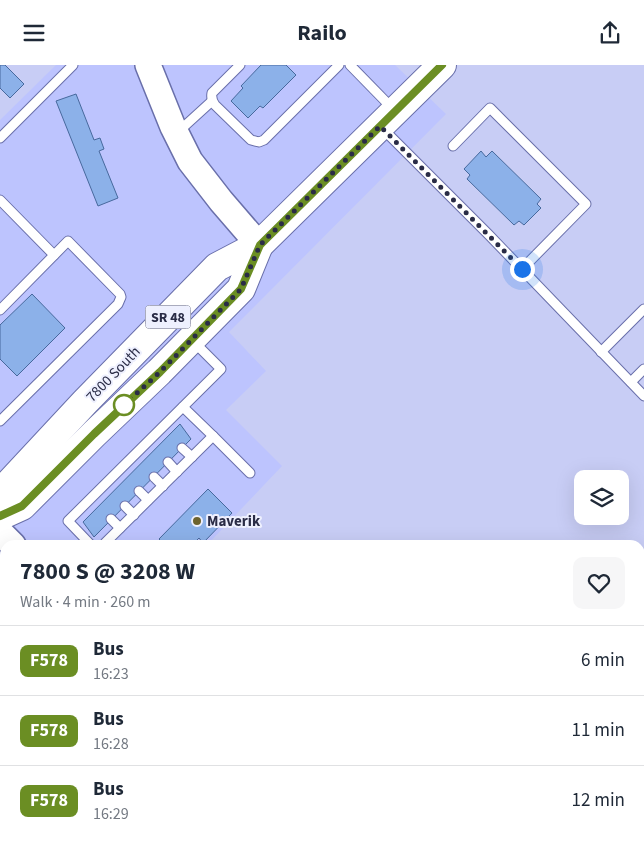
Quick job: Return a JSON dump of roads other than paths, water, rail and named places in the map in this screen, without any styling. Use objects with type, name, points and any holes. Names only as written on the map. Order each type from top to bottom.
[{"type":"main road","name":"7800 South","points":[[0,497],[3,491],[86,402],[218,267],[260,245],[442,65]]},
{"type":"main road","name":"7800 South","points":[[0,516],[22,506],[241,289],[260,245]]},
{"type":"street","points":[[148,65],[176,133],[190,161],[221,201],[260,245]]},
{"type":"lane","points":[[0,138],[73,65]]},
{"type":"lane","points":[[240,65],[212,93],[211,97],[212,101],[251,140],[259,141],[264,140],[339,65]]},
{"type":"lane","points":[[350,65],[388,119],[522,269],[644,396]]},
{"type":"lane","points":[[176,133],[212,101]]},
{"type":"lane","points":[[452,146],[490,108],[586,204],[522,269]]},
{"type":"lane","points":[[0,201],[54,255]]},
{"type":"lane","points":[[0,310],[68,241],[121,297],[118,304],[0,421]]},
{"type":"lane","points":[[601,352],[644,309]]},
{"type":"lane","points":[[86,540],[68,521],[221,369],[191,340]]},
{"type":"lane","points":[[631,382],[644,369]]},
{"type":"lane","points":[[184,407],[250,473]]},
{"type":"lane","points":[[162,428],[169,435]]},
{"type":"lane","points":[[109,540],[213,436]]},
{"type":"lane","points":[[148,442],[155,449]]},
{"type":"lane","points":[[182,448],[192,457]]},
{"type":"lane","points":[[133,457],[141,464]]},
{"type":"lane","points":[[168,462],[177,472]]},
{"type":"lane","points":[[119,471],[126,478]]},
{"type":"lane","points":[[154,477],[163,486]]},
{"type":"lane","points":[[104,485],[112,493]]},
{"type":"lane","points":[[139,491],[148,500]]},
{"type":"lane","points":[[90,499],[98,506]]},
{"type":"lane","points":[[125,506],[134,515]]},
{"type":"lane","points":[[111,519],[120,528]]},
{"type":"place","name":"Maverik","points":[[197,521]]}]
